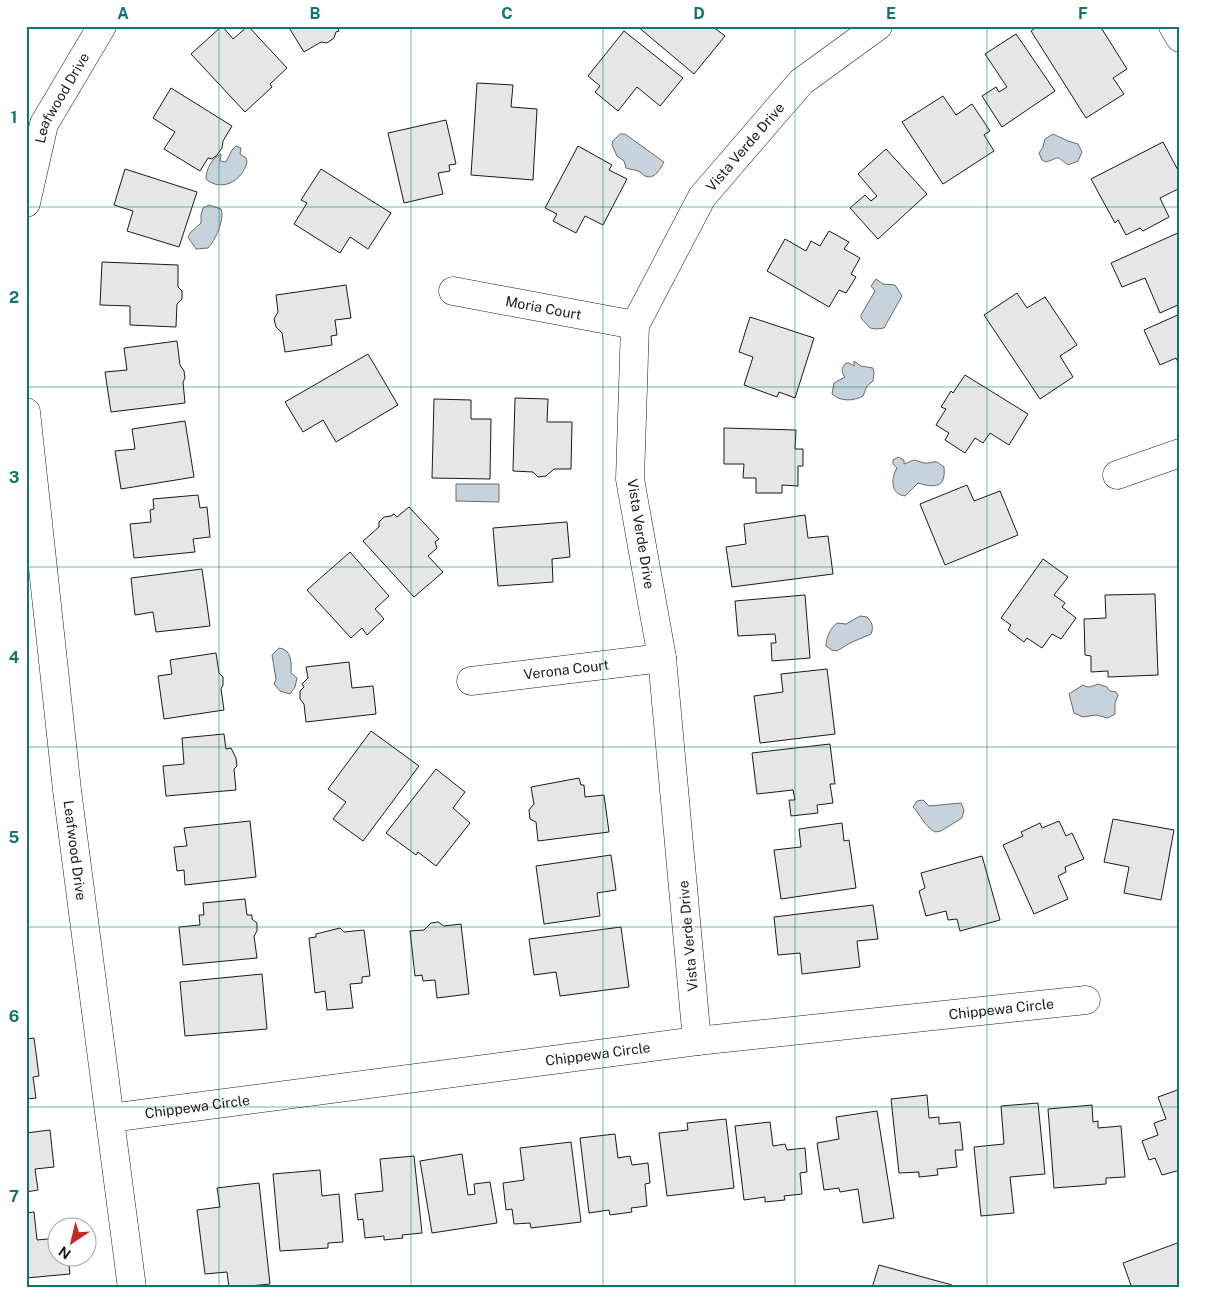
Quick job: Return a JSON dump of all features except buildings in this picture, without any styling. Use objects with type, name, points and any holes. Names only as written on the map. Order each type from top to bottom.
[{"type":"street","name":"Leafwood Drive","points":[[26,203],[44,124],[102,26]]},
{"type":"street","name":"Vista Verde Drive","points":[[697,1041],[662,658],[630,479],[635,325],[702,197],[801,82],[878,26]]},
{"type":"street","points":[[1173,26],[1180,38]]},
{"type":"street","name":"Moria Court","points":[[454,291],[635,325]]},
{"type":"street","name":"Leafwood Drive","points":[[26,412],[68,790],[132,1288]]},
{"type":"street","points":[[1117,475],[1180,453]]},
{"type":"street","name":"Verona Court","points":[[471,681],[662,658]]},
{"type":"street","name":"Chippewa Circle","points":[[110,1118],[697,1041],[1086,1000]]},
{"type":"shaded area","points":[[620,134],[625,134],[664,162],[657,173],[649,177],[637,170],[626,168],[624,161],[617,156],[612,145],[613,141]]},
{"type":"shaded area","points":[[1053,134],[1078,144],[1082,152],[1078,161],[1068,165],[1059,158],[1046,162],[1042,160],[1039,153],[1045,139]]},
{"type":"shaded area","points":[[236,146],[241,148],[240,154],[246,158],[247,162],[241,174],[231,183],[225,185],[212,183],[206,179],[208,168],[212,161],[221,154],[220,161],[226,162]]},
{"type":"shaded area","points":[[209,205],[221,209],[222,218],[211,245],[208,248],[196,249],[188,237],[201,223],[203,208]]},
{"type":"shaded area","points":[[876,279],[883,284],[895,285],[902,296],[884,328],[877,329],[870,328],[861,318],[875,291],[871,286]]},
{"type":"shaded area","points":[[854,361],[861,366],[873,368],[873,381],[867,386],[863,396],[851,400],[835,397],[832,394],[834,383],[845,377],[842,370],[846,363],[854,366]]},
{"type":"shaded area","points":[[898,457],[904,460],[904,464],[914,460],[926,463],[937,462],[944,467],[941,483],[930,486],[918,483],[905,496],[900,495],[893,485],[897,468],[893,464],[893,460]]},
{"type":"shaded area","points":[[456,484],[499,484],[499,502],[456,501]]},
{"type":"shaded area","points":[[860,616],[867,617],[870,621],[872,627],[871,634],[837,651],[826,646],[829,633],[837,623],[846,624]]},
{"type":"shaded area","points":[[279,648],[288,653],[291,661],[291,673],[297,678],[295,687],[290,694],[280,691],[274,684],[276,679],[272,655]]},
{"type":"shaded area","points":[[1098,684],[1107,687],[1118,695],[1115,703],[1115,714],[1108,718],[1096,715],[1083,717],[1074,713],[1069,694],[1083,685],[1089,687]]},
{"type":"shaded area","points":[[923,800],[929,806],[961,803],[964,810],[962,818],[941,831],[935,832],[928,827],[913,807],[917,801]]}]
